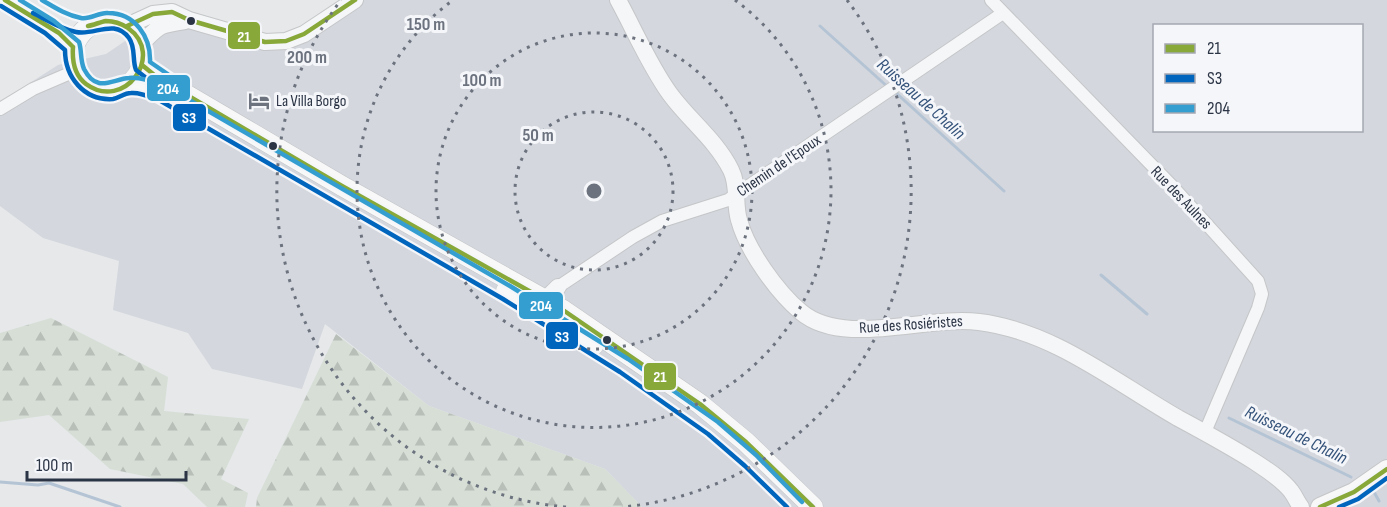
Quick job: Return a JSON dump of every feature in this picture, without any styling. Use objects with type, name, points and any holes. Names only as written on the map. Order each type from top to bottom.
[{"type":"main road","points":[[4,0],[59,33],[73,47]]},
{"type":"main road","points":[[27,0],[65,22],[88,26],[108,20],[127,26],[141,44],[143,54],[142,65],[137,76],[129,84],[114,91],[96,90],[75,71],[73,47],[76,39],[88,26]]},
{"type":"main road","points":[[142,65],[158,78],[332,181],[546,299],[598,333],[700,404],[746,442],[813,507]]},
{"type":"main road","points":[[129,84],[162,93],[489,281],[546,299],[577,335],[701,418],[752,461],[797,507]]},
{"type":"main road","points":[[1320,507],[1354,492],[1387,469]]},
{"type":"street","points":[[127,26],[153,14],[172,12],[189,20],[265,42],[286,41],[304,33],[355,0]]},
{"type":"street","name":"Rue des Rosiéristes","points":[[618,0],[669,93],[723,156],[732,172],[738,218],[757,258],[780,290],[802,313],[832,326],[854,329],[961,320],[1008,327],[1081,359],[1205,432],[1279,479],[1291,490],[1300,507]]},
{"type":"street","name":"Rue des Aulnes","points":[[991,0],[1173,188],[1258,281],[1262,294],[1258,308],[1205,432]]},
{"type":"street","name":"Chemin de l'Epoux","points":[[546,299],[633,237],[662,220],[722,202],[736,194],[1003,13]]},
{"type":"street","points":[[141,44],[152,31],[164,24],[189,20]]},
{"type":"street","points":[[0,109],[33,89],[75,71]]},
{"type":"shaded area","points":[[363,0],[1387,0],[1387,507],[642,507],[605,469],[429,406],[325,324],[302,389],[212,369],[188,333],[113,310],[119,261],[43,238],[0,206],[0,102],[58,65],[106,54],[159,18],[286,41]]},
{"type":"green space","points":[[51,318],[168,377],[164,411],[249,419],[221,479],[248,493],[245,507],[207,507],[183,484],[110,469],[49,415],[0,422],[0,333]]},
{"type":"green space","points":[[336,334],[429,406],[605,469],[642,507],[256,507],[257,498]]},
{"type":"waterway","name":"Ruisseau de Chalin","points":[[820,26],[889,88]]},
{"type":"waterway","name":"Ruisseau de Chalin","points":[[895,92],[1004,191]]},
{"type":"waterway","name":"Ruisseau de Chalin","points":[[1101,275],[1147,314]]},
{"type":"waterway","name":"Ruisseau de Chalin","points":[[1229,418],[1351,477]]},
{"type":"waterway","points":[[0,482],[38,485],[49,483],[120,507]]},
{"type":"waterway","name":"Ruisseau de Chalin","points":[[1374,492],[1379,501]]},
{"type":"transit line","name":"21","points":[[5,0],[59,33],[73,47]]},
{"type":"transit line","name":"204","points":[[20,0],[54,21],[79,42],[84,69],[94,81],[105,83],[134,78],[165,86],[510,286],[628,359],[718,422],[756,455],[802,502]]},
{"type":"transit line","name":"204","points":[[42,0],[65,13],[81,18],[105,13],[126,17],[140,28],[148,44],[150,62],[188,88]]},
{"type":"transit line","name":"21","points":[[127,26],[153,14],[172,12],[189,20],[265,42],[286,41],[304,34],[355,0]]},
{"type":"transit line","name":"S3","points":[[1,6],[45,33],[65,50],[68,69],[78,85],[85,91],[103,99],[113,99],[134,93],[159,100],[503,299],[620,372],[708,434],[787,507]]},
{"type":"transit line","name":"S3","points":[[33,13],[59,27],[76,32],[111,28],[123,32],[131,42],[136,70],[180,100]]},
{"type":"transit line","name":"21","points":[[73,47],[75,67],[79,76],[86,84],[100,91],[114,91],[126,86],[136,77],[143,52],[139,39],[128,28],[115,22],[106,21],[88,26]]},
{"type":"transit line","name":"21","points":[[142,65],[158,78],[342,186],[563,310],[700,404],[746,442],[813,507]]},
{"type":"transit line","name":"21","points":[[1320,507],[1354,492],[1387,469]]},
{"type":"transit line","name":"S3","points":[[1339,507],[1358,499],[1387,478]]},
{"type":"place","name":"La Villa Borgo","points":[[259,101]]}]
